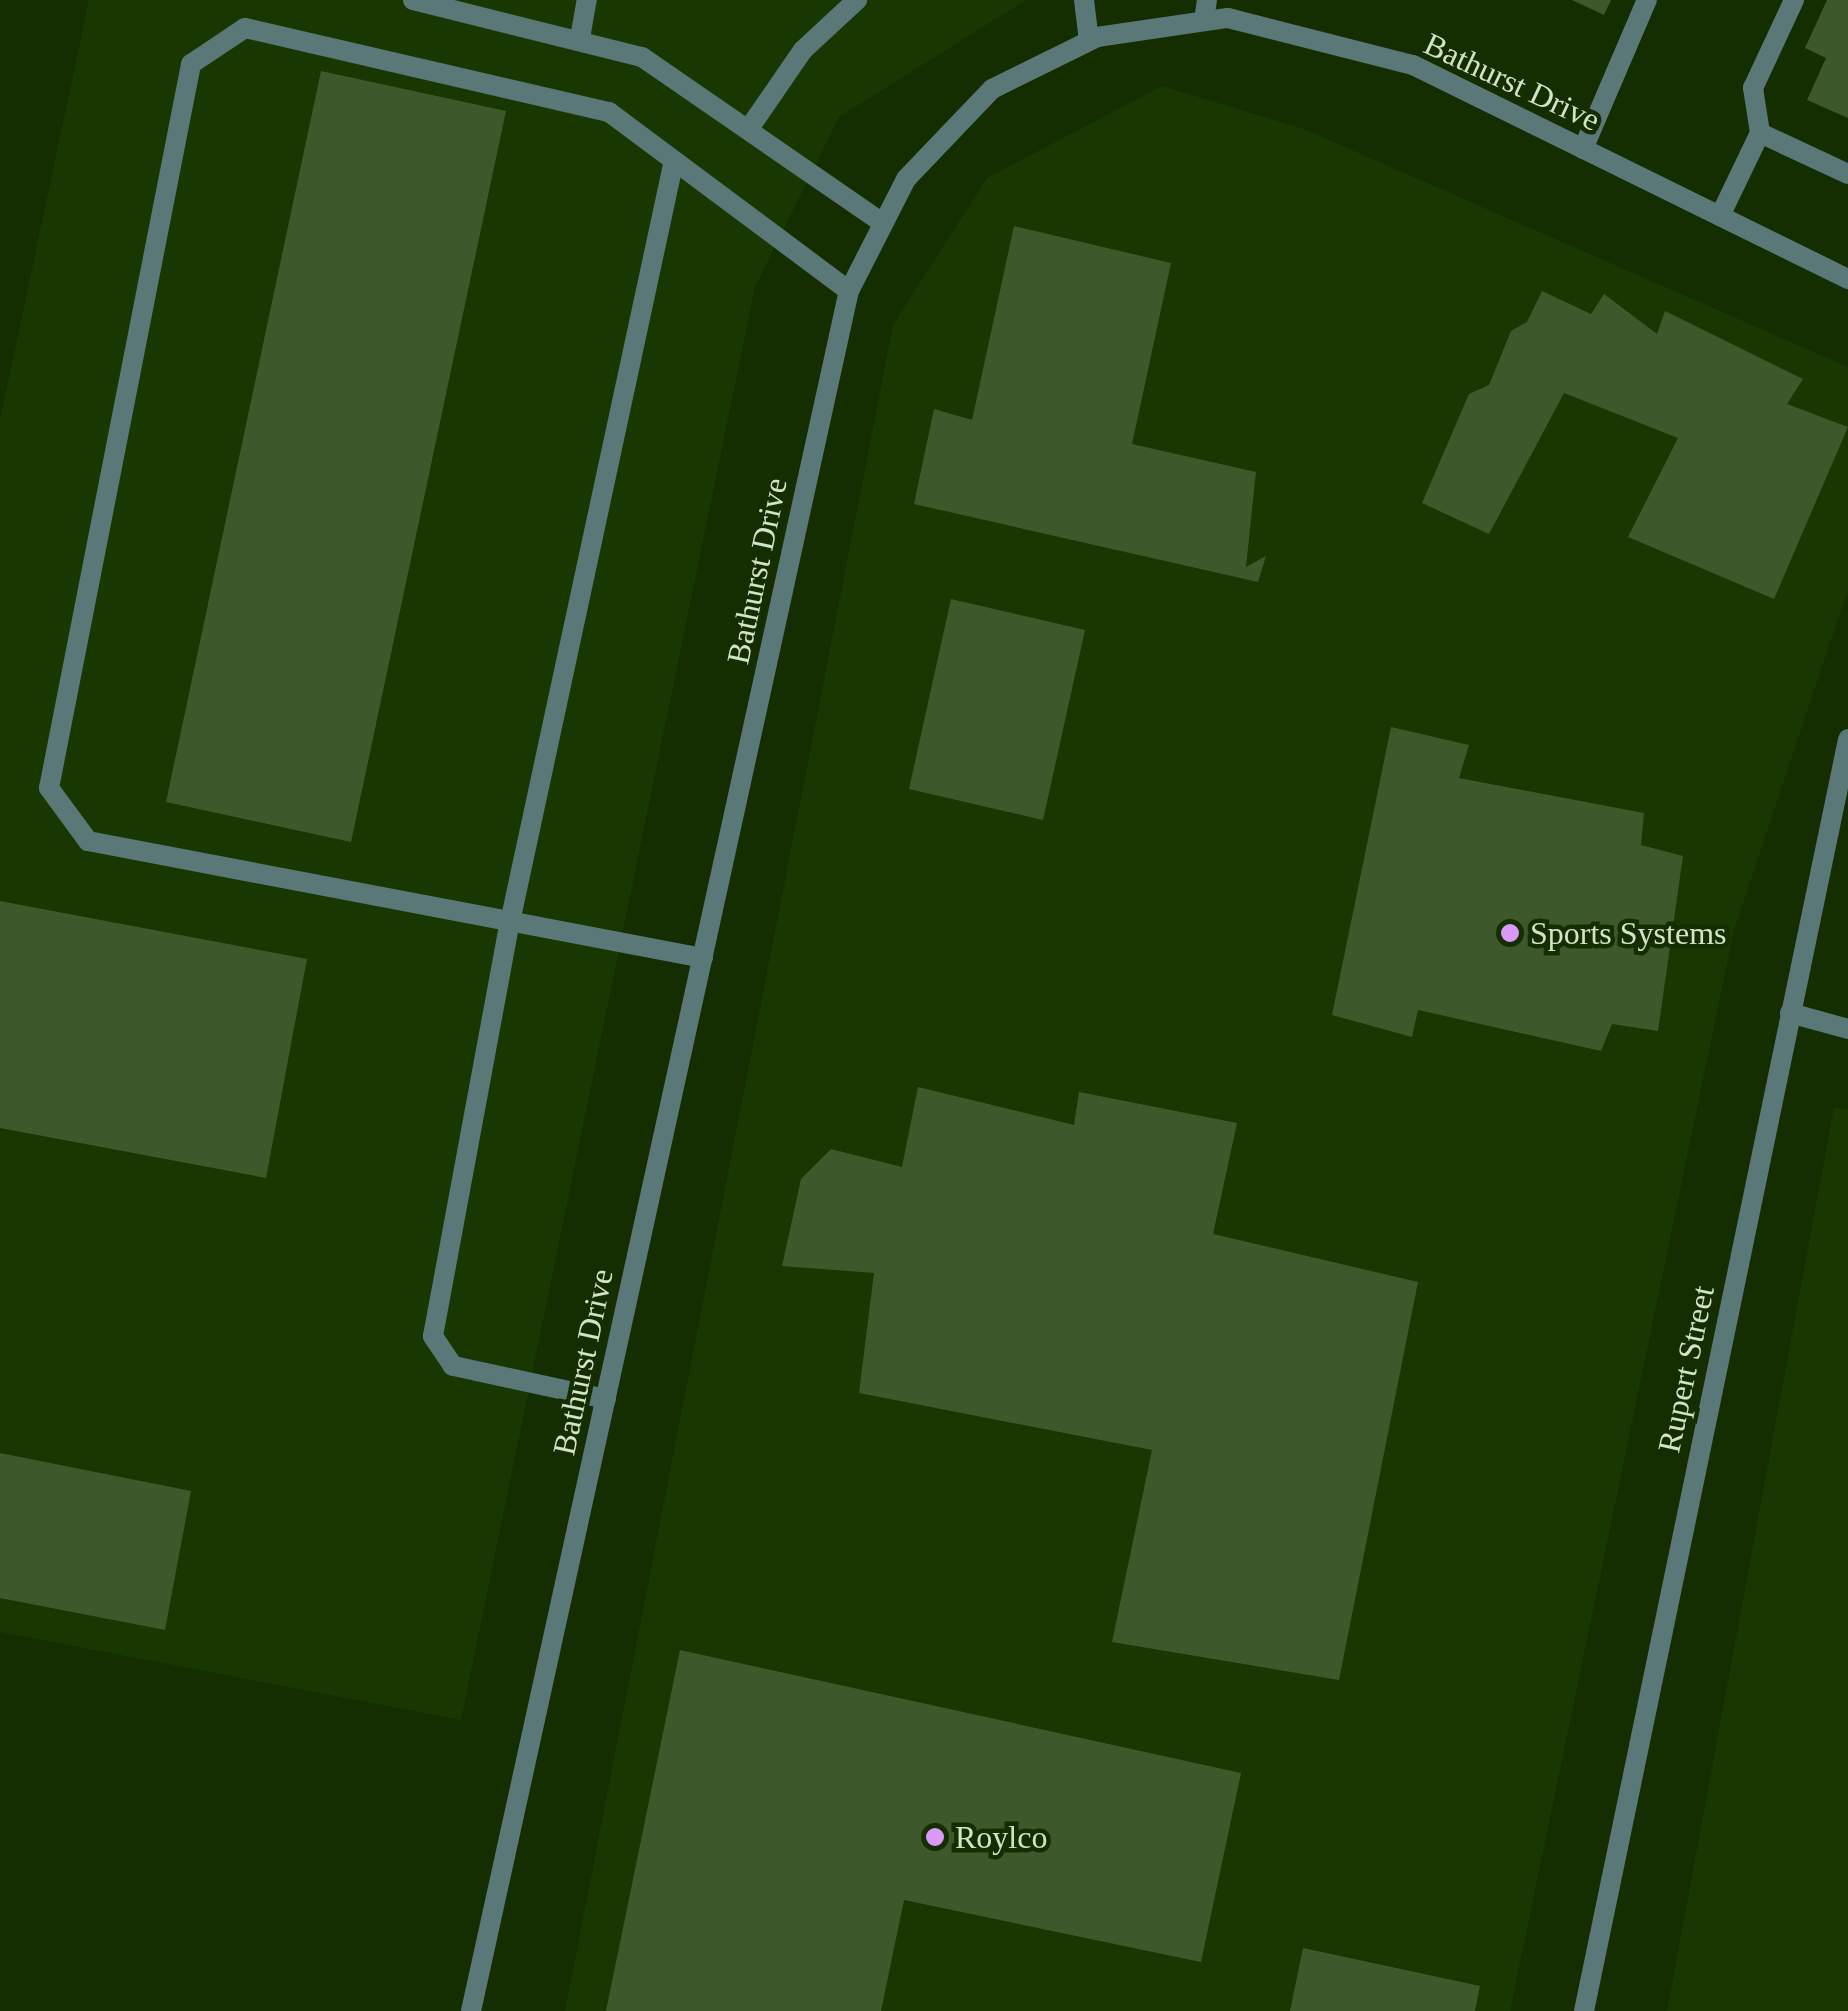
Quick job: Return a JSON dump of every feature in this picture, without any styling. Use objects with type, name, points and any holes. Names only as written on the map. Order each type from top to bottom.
[{"type":"street","points":[[414,0],[580,38],[642,57],[884,223]]},
{"type":"street","points":[[580,38],[587,0]]},
{"type":"street","points":[[750,128],[803,50],[858,0]]},
{"type":"street","points":[[1084,0],[1089,41]]},
{"type":"street","points":[[1583,149],[1647,0]]},
{"type":"street","points":[[1720,216],[1760,133],[1754,88],[1794,0]]},
{"type":"street","name":"Bathurst Drive","points":[[472,2011],[849,291],[906,179],[992,89],[1089,41],[1206,11],[1414,65],[1848,280]]},
{"type":"street","points":[[703,958],[88,841],[49,788],[191,64],[245,28],[609,112],[849,291]]},
{"type":"street","points":[[1760,133],[1848,174]]},
{"type":"street","points":[[606,1399],[453,1366],[433,1336],[510,922],[674,160]]},
{"type":"street","name":"Rupert Street","points":[[1584,2011],[1848,740]]},
{"type":"street","points":[[1790,1014],[1848,1029]]},
{"type":"shaded area","points":[[89,0],[1026,0],[839,117],[755,287],[461,1720],[0,1632],[0,420]]},
{"type":"shaded area","points":[[1162,86],[1304,129],[1848,367],[1848,589],[1734,930],[1510,2011],[565,2011],[893,325],[987,178]]},
{"type":"shaded area","points":[[1834,1107],[1848,1110],[1848,2011],[1667,2011]]},
{"type":"building","points":[[1572,0],[1611,0],[1604,15]]},
{"type":"building","points":[[1827,0],[1848,0],[1848,118],[1807,100],[1826,58],[1805,48]]},
{"type":"building","points":[[321,71],[506,111],[351,842],[166,802]]},
{"type":"building","points":[[1014,226],[1171,263],[1132,444],[1256,472],[1246,567],[1266,556],[1258,582],[914,504],[934,409],[972,420]]},
{"type":"building","points":[[1542,291],[1591,314],[1604,294],[1657,334],[1665,311],[1803,379],[1787,404],[1848,427],[1774,599],[1628,537],[1678,438],[1564,393],[1489,534],[1422,503],[1469,394],[1489,385],[1511,331],[1527,322]]},
{"type":"building","points":[[951,599],[1085,630],[1043,820],[909,789]]},
{"type":"building","name":"Sports Systems","points":[[1391,727],[1469,745],[1459,778],[1644,813],[1641,845],[1683,856],[1658,1031],[1612,1024],[1601,1051],[1418,1010],[1412,1037],[1332,1015]]},
{"type":"building","points":[[0,901],[307,959],[266,1178],[0,1128]]},
{"type":"building","points":[[918,1087],[1074,1125],[1079,1092],[1237,1123],[1213,1234],[1418,1282],[1339,1680],[1112,1642],[1152,1450],[859,1393],[874,1273],[782,1266],[801,1179],[831,1149],[902,1167]]},
{"type":"building","points":[[0,1453],[191,1491],[165,1630],[0,1598]]},
{"type":"building","name":"Roylco","points":[[680,1650],[1241,1773],[1201,1962],[904,1900],[881,2011],[606,2011]]},
{"type":"building","points":[[1303,1948],[1480,1986],[1475,2011],[1290,2011]]},
{"type":"place","name":"Sports Systems","points":[[1510,933]]},
{"type":"place","name":"Roylco","points":[[935,1837]]}]
